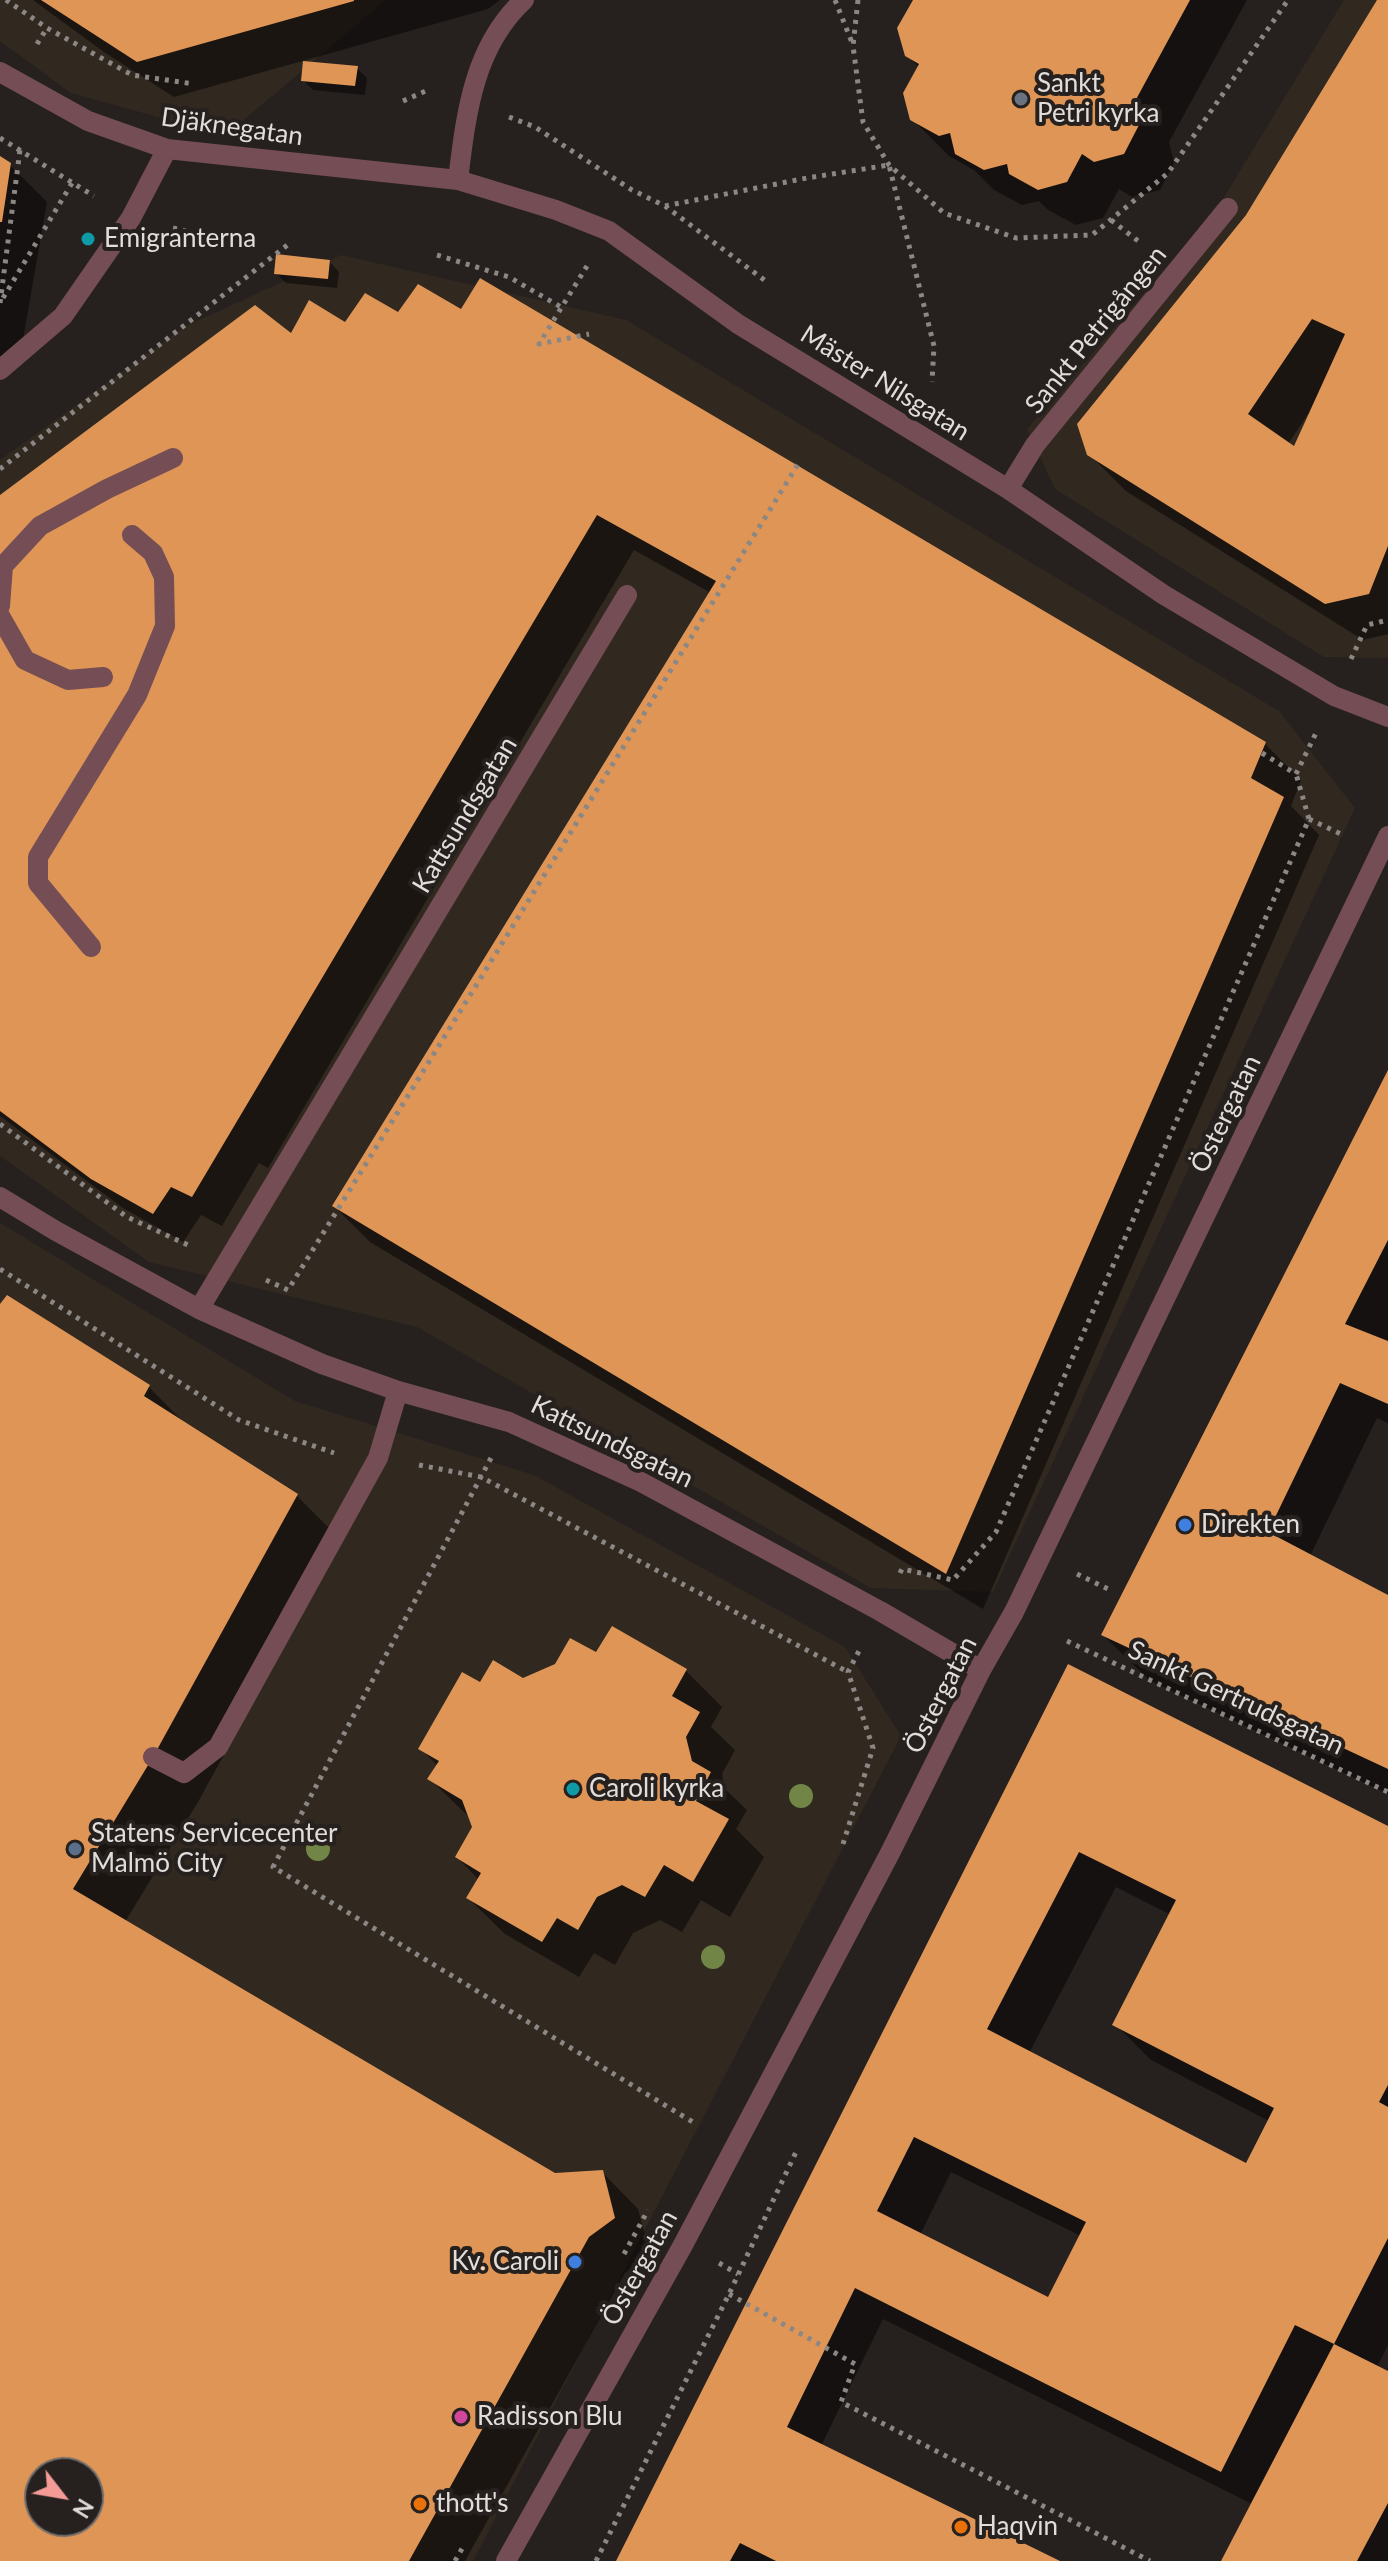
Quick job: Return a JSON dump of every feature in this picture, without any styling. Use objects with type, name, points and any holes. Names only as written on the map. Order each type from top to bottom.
[{"type":"street","points":[[458,180],[468,101],[484,55],[524,0]]},
{"type":"street","name":"Djäknegatan","points":[[0,72],[88,121],[167,149],[329,166]]},
{"type":"street","points":[[0,370],[63,316],[131,218],[167,149]]},
{"type":"street","name":"Mäster Nilsgatan","points":[[329,166],[458,180],[556,210],[609,231],[738,324],[1008,489],[1164,595],[1334,696],[1388,717]]},
{"type":"street","name":"Sankt Petrigången","points":[[1008,489],[1035,445],[1228,208]]},
{"type":"street","points":[[0,606],[3,566],[40,526],[107,489],[173,458]]},
{"type":"street","points":[[91,947],[38,883],[38,857],[137,695],[165,626],[164,577],[153,553],[132,535]]},
{"type":"street","name":"Kattsundsgatan","points":[[199,1309],[627,595]]},
{"type":"street","points":[[0,616],[25,660],[68,680],[103,677]]},
{"type":"street","name":"Östergatan","points":[[506,2561],[683,2245],[1014,1612],[1388,836]]},
{"type":"street","name":"Kattsundsgatan","points":[[0,1197],[199,1309],[322,1364],[398,1391],[509,1422],[641,1482],[880,1611],[981,1670]]},
{"type":"street","points":[[153,1757],[184,1773],[218,1747],[378,1458],[398,1391]]},
{"type":"path","points":[[6,0],[47,28],[132,75],[194,84]]},
{"type":"path","points":[[835,0],[853,46]]},
{"type":"path","points":[[858,0],[853,46],[863,122],[889,165],[934,346],[932,382]]},
{"type":"path","points":[[889,165],[944,213],[1016,238],[1092,235],[1168,173],[1288,0]]},
{"type":"path","points":[[403,101],[428,90],[468,101],[535,127],[632,190],[665,206],[767,282]]},
{"type":"path","points":[[0,302],[20,150]]},
{"type":"path","points":[[665,206],[889,165]]},
{"type":"path","points":[[0,302],[72,183]]},
{"type":"path","points":[[0,469],[290,243]]},
{"type":"path","points":[[437,255],[509,277],[561,307]]},
{"type":"path","points":[[553,320],[539,344],[589,334]]},
{"type":"path","points":[[0,1124],[127,1217],[288,1290],[800,461]]},
{"type":"path","points":[[839,1856],[873,1748],[848,1672],[902,1569],[953,1580],[996,1532],[1309,819],[1296,774]]},
{"type":"path","points":[[509,1422],[273,1867],[696,2124]]},
{"type":"path","name":"Sankt Gertrudsgatan","points":[[1067,1641],[1388,1792]]},
{"type":"path","points":[[596,2561],[796,2152]]},
{"type":"path","points":[[716,2262],[738,2274]]},
{"type":"path","points":[[729,2294],[855,2364],[841,2402],[1150,2561]]},
{"type":"shaded area","points":[[0,0],[386,0],[239,124],[206,131],[186,128],[71,93],[0,41]]},
{"type":"shaded area","points":[[1344,0],[1388,0],[1388,658],[1324,657],[1055,489],[1027,429],[1218,207]]},
{"type":"shaded area","points":[[341,255],[626,320],[1279,711],[1355,808],[993,1592],[871,1588],[417,1327],[149,1262],[0,1156],[0,460],[184,327]]},
{"type":"shaded area","points":[[0,1223],[295,1401],[534,1475],[845,1647],[901,1736],[473,2561],[0,2561]]},
{"type":"building","points":[[41,0],[354,0],[354,1],[137,62]]},
{"type":"building","name":"Sankt Petri kyrka","points":[[913,0],[1190,0],[1133,105],[1139,125],[1124,154],[1094,162],[1082,154],[1067,182],[1038,190],[1009,174],[1007,164],[984,170],[955,154],[950,133],[939,136],[910,120],[903,93],[919,64],[905,56],[897,28]]},
{"type":"building","points":[[1377,0],[1388,0],[1388,546],[1369,594],[1325,604],[1087,455],[1077,424],[1246,215]],"holes":[[[1312,319],[1345,334],[1294,446],[1248,414]]]},
{"type":"building","points":[[303,61],[358,66],[355,86],[301,81]]},
{"type":"building","points":[[0,156],[11,163],[2,222],[0,222]]},
{"type":"building","points":[[276,254],[330,260],[328,279],[274,274]]},
{"type":"building","points":[[480,278],[1266,742],[1251,778],[1284,797],[946,1574],[332,1206],[716,581],[597,515],[192,1197],[171,1187],[153,1214],[91,1179],[0,1111],[0,495],[255,305],[291,333],[309,300],[345,322],[365,293],[398,312],[418,284],[461,309]]},
{"type":"building","points":[[1388,1070],[1388,1240],[1345,1324],[1388,1341],[1388,1404],[1340,1383],[1268,1532],[1388,1595],[1388,1769],[1101,1635]]},
{"type":"building","points":[[7,1295],[150,1385],[144,1396],[298,1494],[153,1757],[73,1889],[555,2173],[603,2170],[615,2218],[589,2237],[409,2561],[0,2561],[0,1304]]},
{"type":"building","name":"Caroli kyrka","points":[[612,1626],[687,1669],[672,1696],[700,1712],[686,1737],[692,1761],[711,1772],[696,1801],[729,1819],[693,1882],[664,1865],[645,1897],[622,1885],[597,1897],[578,1930],[557,1918],[542,1942],[466,1898],[481,1873],[455,1857],[472,1827],[462,1800],[427,1779],[439,1761],[418,1749],[462,1672],[480,1682],[493,1660],[523,1678],[555,1664],[570,1638],[596,1652]]},
{"type":"building","points":[[1068,1664],[1388,1826],[1388,2085],[1379,2102],[1388,2107],[1388,2238],[1334,2344],[1295,2325],[1221,2472],[855,2288],[787,2427],[1060,2561],[776,2561],[740,2543],[730,2561],[616,2561]],"holes":[[[1079,1852],[1176,1900],[1112,2025],[1274,2108],[1246,2163],[987,2029]],[[914,2137],[1086,2222],[1048,2297],[877,2211]]]},
{"type":"building","points":[[1334,2344],[1388,2371],[1388,2503],[1357,2561],[1221,2561]]},
{"type":"place","name":"Sankt Petri kyrka","points":[[1021,99]]},
{"type":"place","name":"Emigranterna","points":[[88,239]]},
{"type":"place","name":"Direkten","points":[[1185,1525]]},
{"type":"place","name":"Caroli kyrka","points":[[573,1789]]},
{"type":"place","name":"Statens Servicecenter Malmö City","points":[[75,1849]]},
{"type":"place","name":"Kv. Caroli","points":[[575,2262]]},
{"type":"place","name":"Radisson Blu","points":[[461,2417]]},
{"type":"place","name":"thott's","points":[[420,2504]]},
{"type":"place","name":"Haqvin","points":[[961,2527]]}]
